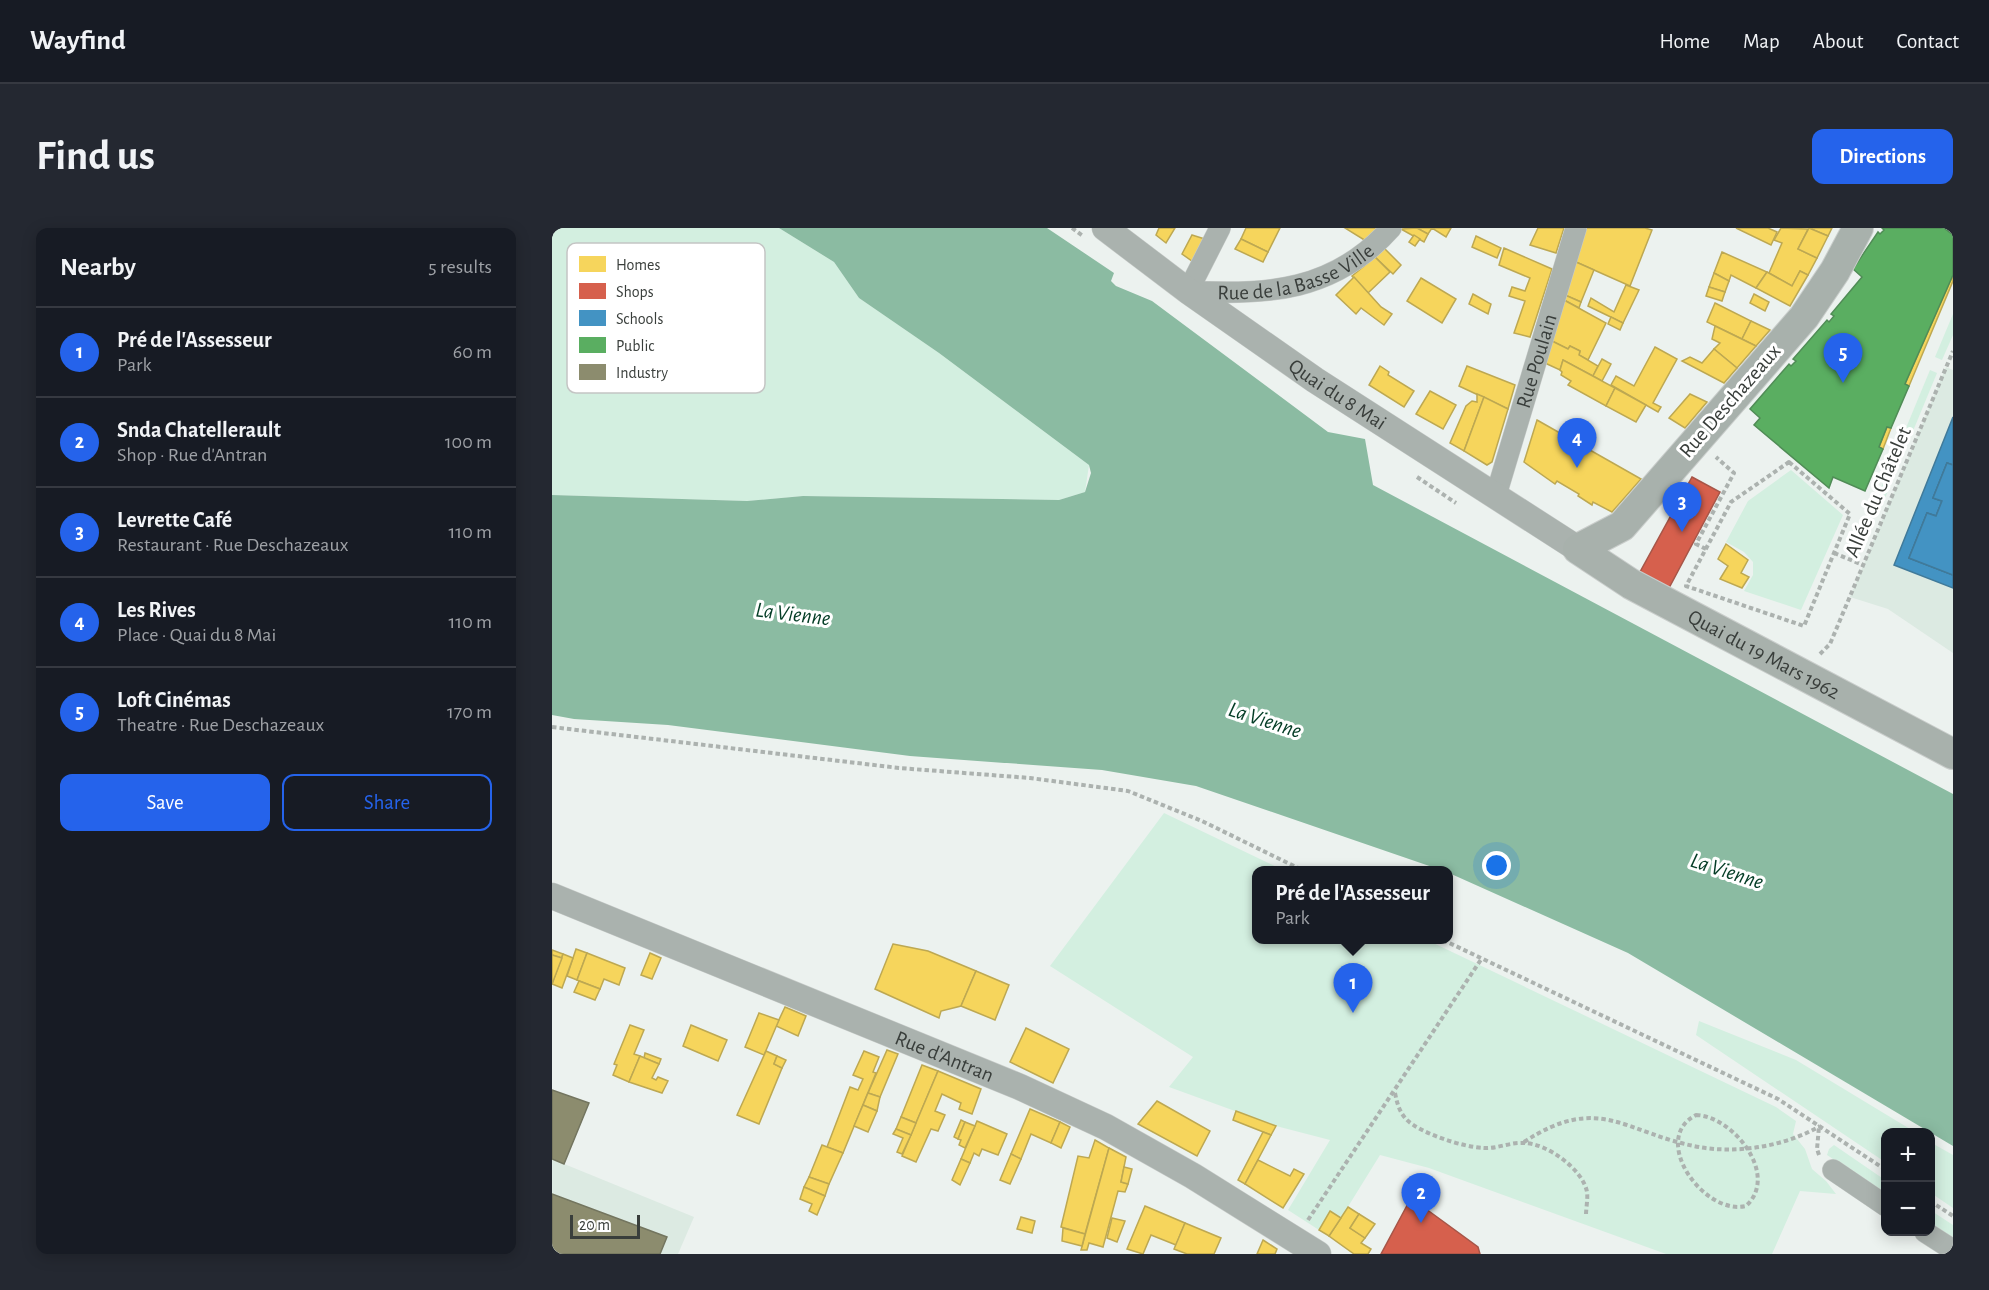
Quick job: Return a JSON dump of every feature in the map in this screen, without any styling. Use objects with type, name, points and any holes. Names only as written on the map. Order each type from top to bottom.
[{"type":"main road","name":"Rue Deschazeaux","points":[[1578,549],[1622,526],[1804,317],[1835,271],[1858,228]]},
{"type":"main road","name":"Quai du 19 Mars 1962","points":[[1578,549],[1631,584],[1953,754]]},
{"type":"street","name":"Quai du 8 Mai","points":[[1105,228],[1188,291],[1315,380],[1578,549]]},
{"type":"street","points":[[1188,291],[1220,228]]},
{"type":"street","name":"Rue de la Basse Ville","points":[[1188,291],[1250,293],[1316,279],[1349,266],[1374,247],[1391,228]]},
{"type":"street","name":"Rue Poulain","points":[[1496,495],[1576,228]]},
{"type":"street","name":"Rue d'Antran","points":[[552,896],[1020,1087],[1106,1127],[1193,1176],[1318,1254]]},
{"type":"street","points":[[1833,1170],[1881,1203]]},
{"type":"street","points":[[1931,1236],[1953,1250]]},
{"type":"path","name":"Allée du Châtelet","points":[[1830,644],[1953,351]]},
{"type":"path","points":[[1946,367],[1953,370]]},
{"type":"path","points":[[1696,440],[1734,473],[1696,544],[1706,549]]},
{"type":"path","points":[[1789,462],[1850,514],[1834,554],[1804,626],[1686,586],[1731,502],[1789,462]]},
{"type":"path","points":[[1834,554],[1863,565]]},
{"type":"path","points":[[552,727],[899,768],[1030,778],[1128,792],[1202,821],[1294,866]]},
{"type":"path","points":[[1453,944],[1778,1099],[1881,1167]]},
{"type":"path","points":[[1296,1239],[1395,1093],[1482,958]]},
{"type":"path","points":[[1395,1093],[1398,1107],[1417,1128],[1462,1145],[1482,1148],[1524,1142],[1563,1122],[1587,1117],[1615,1119],[1677,1142],[1724,1150],[1798,1139],[1820,1126]]},
{"type":"path","points":[[1696,1115],[1707,1116],[1722,1122],[1746,1148],[1757,1175],[1752,1200],[1746,1206],[1737,1208],[1715,1201],[1701,1190],[1682,1162],[1677,1142],[1681,1126],[1696,1115]]},
{"type":"path","points":[[1524,1142],[1544,1149],[1564,1161],[1578,1174],[1587,1191],[1586,1215]]},
{"type":"path","points":[[1935,1204],[1953,1216]]},
{"type":"shaded area","points":[[552,228],[779,228],[834,262],[859,298],[939,353],[1089,465],[1085,492],[1059,500],[803,496],[747,501],[552,495]]},
{"type":"shaded area","points":[[1953,314],[1953,335],[1942,360],[1935,357]]},
{"type":"shaded area","points":[[1946,367],[1953,370],[1953,653],[1888,609],[1850,597]]},
{"type":"shaded area","points":[[1930,370],[1937,373],[1913,431],[1906,428]]},
{"type":"shaded area","points":[[1901,440],[1908,443],[1880,510],[1873,507]]},
{"type":"shaded area","points":[[1791,470],[1843,515],[1801,610],[1744,591],[1753,575],[1753,562],[1744,552],[1726,542],[1748,501]]},
{"type":"shaded area","points":[[1164,813],[1275,866],[1252,866],[1252,944],[1435,944],[1776,1107],[1796,1121],[1793,1134],[1805,1149],[1812,1169],[1836,1194],[1800,1191],[1772,1254],[1666,1254],[1429,1168],[1380,1155],[1341,1218],[1330,1212],[1319,1230],[1288,1210],[1330,1140],[1276,1126],[1169,1087],[1193,1057],[1050,966]]},
{"type":"shaded area","points":[[1699,1021],[1796,1060],[1908,1128],[1881,1128],[1881,1159],[1696,1035]]},
{"type":"shaded area","points":[[1834,1145],[1881,1177],[1881,1191],[1827,1155],[1829,1149]]},
{"type":"shaded area","points":[[1935,1145],[1953,1155],[1953,1208],[1935,1196]]},
{"type":"shaded area","points":[[552,1159],[694,1217],[678,1254],[552,1254]]},
{"type":"shaded area","points":[[1935,1213],[1953,1225],[1953,1239],[1935,1227]]},
{"type":"water","name":"La Vienne","points":[[779,228],[1047,228],[1114,273],[1111,281],[1116,286],[1152,301],[1328,432],[1365,439],[1373,485],[1953,794],[1953,1146],[1935,1135],[1935,1128],[1923,1128],[1628,953],[1453,875],[1453,866],[1429,866],[1196,786],[1102,770],[910,756],[668,725],[574,719],[552,715],[552,495],[747,501],[803,496],[1059,500],[1085,492],[1091,473],[1089,465],[939,353],[859,298],[834,262]]},
{"type":"building: Homes","points":[[1159,228],[1175,228],[1166,243],[1156,235]]},
{"type":"building: Homes","points":[[1246,228],[1280,228],[1268,252],[1241,239]]},
{"type":"building: Homes","points":[[1345,228],[1378,228],[1366,241]]},
{"type":"building: Homes","points":[[1417,228],[1432,228],[1428,234]]},
{"type":"building: Homes","points":[[1417,228],[1428,234],[1424,242],[1401,229]]},
{"type":"building: Homes","points":[[1432,228],[1451,228],[1446,237]]},
{"type":"building: Homes","points":[[1538,228],[1564,228],[1556,253],[1530,245]]},
{"type":"building: Homes","points":[[1586,228],[1652,230],[1630,286],[1576,262]]},
{"type":"building: Homes","points":[[1736,228],[1768,228],[1777,232],[1771,245]]},
{"type":"building: Homes","points":[[1781,228],[1808,229],[1798,249],[1817,258],[1808,275],[1800,271],[1792,286],[1769,273],[1782,243],[1774,240]]},
{"type":"building: Homes","points":[[1809,228],[1832,228],[1828,236]]},
{"type":"building: Homes","points":[[1809,228],[1828,236],[1817,258],[1798,249]]},
{"type":"building: Homes","points":[[1192,235],[1208,240],[1196,264],[1182,254]]},
{"type":"building: Homes","points":[[1414,235],[1420,239],[1415,246],[1409,242]]},
{"type":"building: Homes","points":[[1476,236],[1501,248],[1497,258],[1472,247]]},
{"type":"building: Homes","points":[[1241,239],[1268,252],[1263,262],[1235,249]]},
{"type":"building: Homes","points":[[1384,248],[1401,265],[1393,274],[1375,257]]},
{"type":"building: Homes","points":[[1504,248],[1552,269],[1530,337],[1514,333],[1525,301],[1509,296],[1512,287],[1525,291],[1530,278],[1499,265]]},
{"type":"building: Homes","points":[[1722,252],[1767,272],[1756,288],[1731,275],[1729,281],[1714,273]]},
{"type":"building: Homes","points":[[1375,257],[1390,272],[1368,293],[1352,276]]},
{"type":"building: Homes","points":[[1576,262],[1594,270],[1581,302],[1565,295]]},
{"type":"building: Homes","points":[[1800,271],[1808,275],[1790,306],[1756,288],[1767,272],[1792,286]]},
{"type":"building: Homes","points":[[1714,273],[1729,281],[1725,292],[1709,287]]},
{"type":"building: Homes","points":[[1953,275],[1953,281],[1909,386],[1905,384]]},
{"type":"building: Homes","points":[[1354,277],[1381,307],[1392,314],[1384,325],[1361,308],[1356,314],[1336,295]]},
{"type":"building: Homes","points":[[1421,278],[1456,299],[1442,323],[1407,301]]},
{"type":"building: Homes","points":[[1626,285],[1639,290],[1623,323],[1588,306],[1591,298],[1614,312]]},
{"type":"building: Homes","points":[[1709,287],[1725,292],[1722,301],[1706,296]]},
{"type":"building: Homes","points":[[1473,294],[1491,304],[1488,314],[1469,304]]},
{"type":"building: Homes","points":[[1754,294],[1769,302],[1765,311],[1750,303]]},
{"type":"building: Homes","points":[[1565,295],[1581,302],[1579,308],[1564,300]]},
{"type":"building: Homes","points":[[1564,300],[1606,323],[1588,360],[1579,355],[1580,351],[1570,346],[1568,349],[1552,341]]},
{"type":"building: Homes","points":[[1715,303],[1751,321],[1742,339],[1707,322]]},
{"type":"building: Homes","points":[[1611,317],[1623,323],[1620,330],[1608,324]]},
{"type":"building: Homes","points":[[1751,321],[1770,330],[1756,346],[1742,339]]},
{"type":"building: Homes","points":[[1715,326],[1756,346],[1737,368],[1714,349],[1720,343],[1712,339]]},
{"type":"building: Homes","points":[[1552,341],[1568,349],[1570,346],[1580,351],[1579,355],[1598,366],[1593,376],[1563,360],[1560,370],[1545,363]]},
{"type":"building: Homes","points":[[1655,347],[1677,359],[1653,403],[1661,407],[1658,412],[1611,385],[1616,376],[1634,386]]},
{"type":"building: Homes","points":[[1714,349],[1737,368],[1724,383],[1682,361],[1690,357],[1702,363]]},
{"type":"building: Homes","points":[[1602,359],[1611,364],[1602,381],[1593,376]]},
{"type":"building: Homes","points":[[1563,360],[1615,388],[1606,406],[1568,385],[1571,381],[1561,375],[1560,370]]},
{"type":"building: Homes","points":[[1380,366],[1389,372],[1388,375],[1414,391],[1404,407],[1369,385]]},
{"type":"building: Homes","points":[[1467,366],[1515,385],[1508,409],[1459,386]]},
{"type":"building: Homes","points":[[1615,388],[1646,405],[1636,422],[1606,406]]},
{"type":"building: Homes","points":[[1430,391],[1456,405],[1443,429],[1416,414]]},
{"type":"building: Homes","points":[[1477,394],[1484,397],[1464,451],[1450,443],[1466,406],[1472,401],[1477,402]]},
{"type":"building: Homes","points":[[1690,394],[1707,402],[1685,428],[1669,418]]},
{"type":"building: Homes","points":[[1484,397],[1508,409],[1492,462],[1487,465],[1464,451]]},
{"type":"building: Homes","points":[[1537,420],[1641,479],[1612,512],[1593,502],[1592,505],[1578,496],[1579,494],[1557,481],[1555,484],[1524,462]]},
{"type":"building: Homes","points":[[1887,427],[1891,428],[1883,449],[1879,447]]},
{"type":"building: Homes","points":[[1726,544],[1748,560],[1741,573],[1749,577],[1742,588],[1720,579],[1728,566],[1718,559]]},
{"type":"building: Homes","points":[[893,944],[928,951],[976,971],[961,1006],[941,1011],[939,1018],[875,989]]},
{"type":"building: Homes","points":[[576,949],[587,953],[577,980],[567,976]]},
{"type":"building: Homes","points":[[552,950],[563,954],[562,958],[552,955]]},
{"type":"building: Homes","points":[[587,953],[625,968],[619,985],[604,979],[600,989],[577,980]]},
{"type":"building: Homes","points":[[650,953],[661,958],[652,979],[641,975]]},
{"type":"building: Homes","points":[[563,954],[573,958],[562,988],[552,984]]},
{"type":"building: Homes","points":[[552,955],[562,958],[552,984]]},
{"type":"building: Homes","points":[[976,971],[1009,985],[995,1020],[961,1006]]},
{"type":"building: Homes","points":[[579,981],[600,989],[595,1000],[574,992]]},
{"type":"building: Homes","points":[[785,1007],[806,1016],[798,1036],[776,1026]]},
{"type":"building: Homes","points":[[759,1013],[779,1020],[764,1055],[745,1047]]},
{"type":"building: Homes","points":[[630,1025],[644,1030],[634,1054],[640,1056],[629,1082],[613,1075],[617,1065],[614,1064]]},
{"type":"building: Homes","points":[[691,1025],[727,1040],[718,1061],[683,1046]]},
{"type":"building: Homes","points":[[1026,1028],[1069,1049],[1053,1083],[1010,1062]]},
{"type":"building: Homes","points":[[887,1050],[898,1054],[880,1097],[868,1093]]},
{"type":"building: Homes","points":[[766,1051],[777,1056],[774,1064],[782,1068],[759,1124],[737,1115]]},
{"type":"building: Homes","points":[[864,1051],[879,1057],[873,1072],[876,1073],[843,1153],[827,1147],[850,1087],[858,1090],[863,1079],[853,1075]]},
{"type":"building: Homes","points":[[645,1053],[661,1059],[659,1064],[644,1058]]},
{"type":"building: Homes","points":[[640,1056],[659,1064],[652,1078],[656,1080],[658,1077],[668,1081],[662,1093],[629,1082]]},
{"type":"building: Homes","points":[[777,1056],[786,1060],[782,1068],[774,1064]]},
{"type":"building: Homes","points":[[922,1065],[938,1071],[916,1123],[901,1117]]},
{"type":"building: Homes","points":[[938,1071],[981,1089],[972,1114],[959,1109],[961,1103],[942,1094],[935,1111],[945,1115],[938,1131],[931,1129],[916,1162],[902,1156]]},
{"type":"building: Homes","points":[[868,1093],[880,1097],[877,1111],[863,1105]]},
{"type":"building: Homes","points":[[1157,1101],[1210,1131],[1197,1156],[1138,1124]]},
{"type":"building: Homes","points":[[863,1105],[877,1111],[868,1132],[854,1126]]},
{"type":"building: Homes","points":[[1030,1109],[1060,1122],[1051,1143],[1031,1134],[1021,1159],[1011,1154]]},
{"type":"building: Homes","points":[[1236,1111],[1276,1126],[1271,1135],[1233,1120]]},
{"type":"building: Homes","points":[[901,1117],[916,1123],[911,1135],[896,1129]]},
{"type":"building: Homes","points":[[961,1120],[965,1122],[958,1139],[954,1137]]},
{"type":"building: Homes","points":[[977,1121],[1007,1134],[998,1155],[982,1149],[979,1156],[974,1153],[970,1163],[961,1159]]},
{"type":"building: Homes","points":[[965,1122],[975,1126],[965,1148],[959,1145],[961,1140],[958,1139]]},
{"type":"building: Homes","points":[[1060,1122],[1070,1127],[1061,1148],[1051,1143]]},
{"type":"building: Homes","points":[[896,1129],[911,1135],[902,1154],[897,1152],[903,1138],[893,1134]]},
{"type":"building: Homes","points":[[1263,1132],[1271,1135],[1245,1184],[1238,1180]]},
{"type":"building: Homes","points":[[1095,1140],[1109,1148],[1085,1234],[1061,1227],[1078,1156],[1089,1158]]},
{"type":"building: Homes","points":[[822,1145],[843,1153],[829,1184],[809,1177]]},
{"type":"building: Homes","points":[[1109,1148],[1126,1157],[1121,1182],[1128,1184],[1125,1192],[1118,1191],[1103,1247],[1089,1243],[1087,1250],[1081,1250]]},
{"type":"building: Homes","points":[[1011,1154],[1021,1159],[1010,1184],[1000,1180]]},
{"type":"building: Homes","points":[[961,1159],[970,1163],[960,1185],[952,1180]]},
{"type":"building: Homes","points":[[1258,1160],[1290,1176],[1294,1169],[1304,1174],[1283,1208],[1245,1184]]},
{"type":"building: Homes","points":[[1124,1167],[1132,1169],[1128,1184],[1121,1182]]},
{"type":"building: Homes","points":[[809,1177],[829,1184],[825,1196],[804,1187]]},
{"type":"building: Homes","points":[[804,1187],[825,1196],[817,1215],[809,1211],[812,1204],[800,1199]]},
{"type":"building: Homes","points":[[1145,1206],[1185,1223],[1176,1245],[1151,1235],[1143,1254],[1127,1249]]},
{"type":"building: Homes","points":[[1348,1207],[1359,1214],[1350,1228],[1365,1238],[1361,1243],[1371,1249],[1368,1254],[1354,1254],[1329,1236]]},
{"type":"building: Homes","points":[[1330,1211],[1341,1218],[1329,1236],[1319,1230]]},
{"type":"building: Homes","points":[[1359,1214],[1375,1224],[1365,1238],[1350,1228]]},
{"type":"building: Homes","points":[[1021,1217],[1035,1221],[1032,1233],[1017,1229]]},
{"type":"building: Homes","points":[[1112,1218],[1125,1221],[1117,1242],[1107,1238]]},
{"type":"building: Homes","points":[[1185,1223],[1221,1238],[1214,1254],[1187,1254],[1174,1249]]},
{"type":"building: Homes","points":[[1063,1228],[1085,1234],[1082,1246],[1062,1241]]},
{"type":"building: Homes","points":[[1263,1240],[1277,1249],[1275,1254],[1257,1254]]},
{"type":"building: Shops","points":[[1692,477],[1720,492],[1669,588],[1640,572]]},
{"type":"building: Shops","points":[[1411,1198],[1478,1247],[1480,1254],[1381,1254]]},
{"type":"building: Schools","points":[[1953,417],[1953,465],[1947,463],[1933,498],[1942,501],[1936,516],[1927,513],[1909,558],[1953,575],[1953,588],[1894,565]]},
{"type":"building: Schools","points":[[1947,463],[1953,465],[1953,575],[1909,558],[1927,513],[1936,516],[1942,501],[1933,498]]},
{"type":"building: Schools","points":[[1947,463],[1953,465],[1953,575],[1909,558],[1927,513],[1936,516],[1942,501],[1933,498]]},
{"type":"building: Public","points":[[1882,228],[1944,228],[1953,235],[1953,275],[1905,384],[1909,386],[1891,428],[1887,427],[1879,447],[1883,449],[1865,491],[1833,477],[1829,488],[1754,425],[1760,418],[1750,409],[1789,364],[1791,366],[1796,361],[1793,359],[1827,320],[1829,322],[1834,316],[1831,314],[1862,277],[1853,269],[1878,232],[1880,234],[1884,230]]},
{"type":"building: Industry","points":[[552,1090],[589,1103],[564,1164],[552,1159]]},
{"type":"building: Industry","points":[[552,1194],[667,1237],[660,1254],[552,1254]]},
{"type":"place","name":"Loft Cinémas","points":[[1843,383]]},
{"type":"place","name":"Les Rives","points":[[1577,468]]},
{"type":"place","name":"Levrette Café","points":[[1682,532]]},
{"type":"place","name":"Pré de l'Assesseur","points":[[1353,1013]]},
{"type":"place","name":"Snda Chatellerault","points":[[1421,1223]]}]
